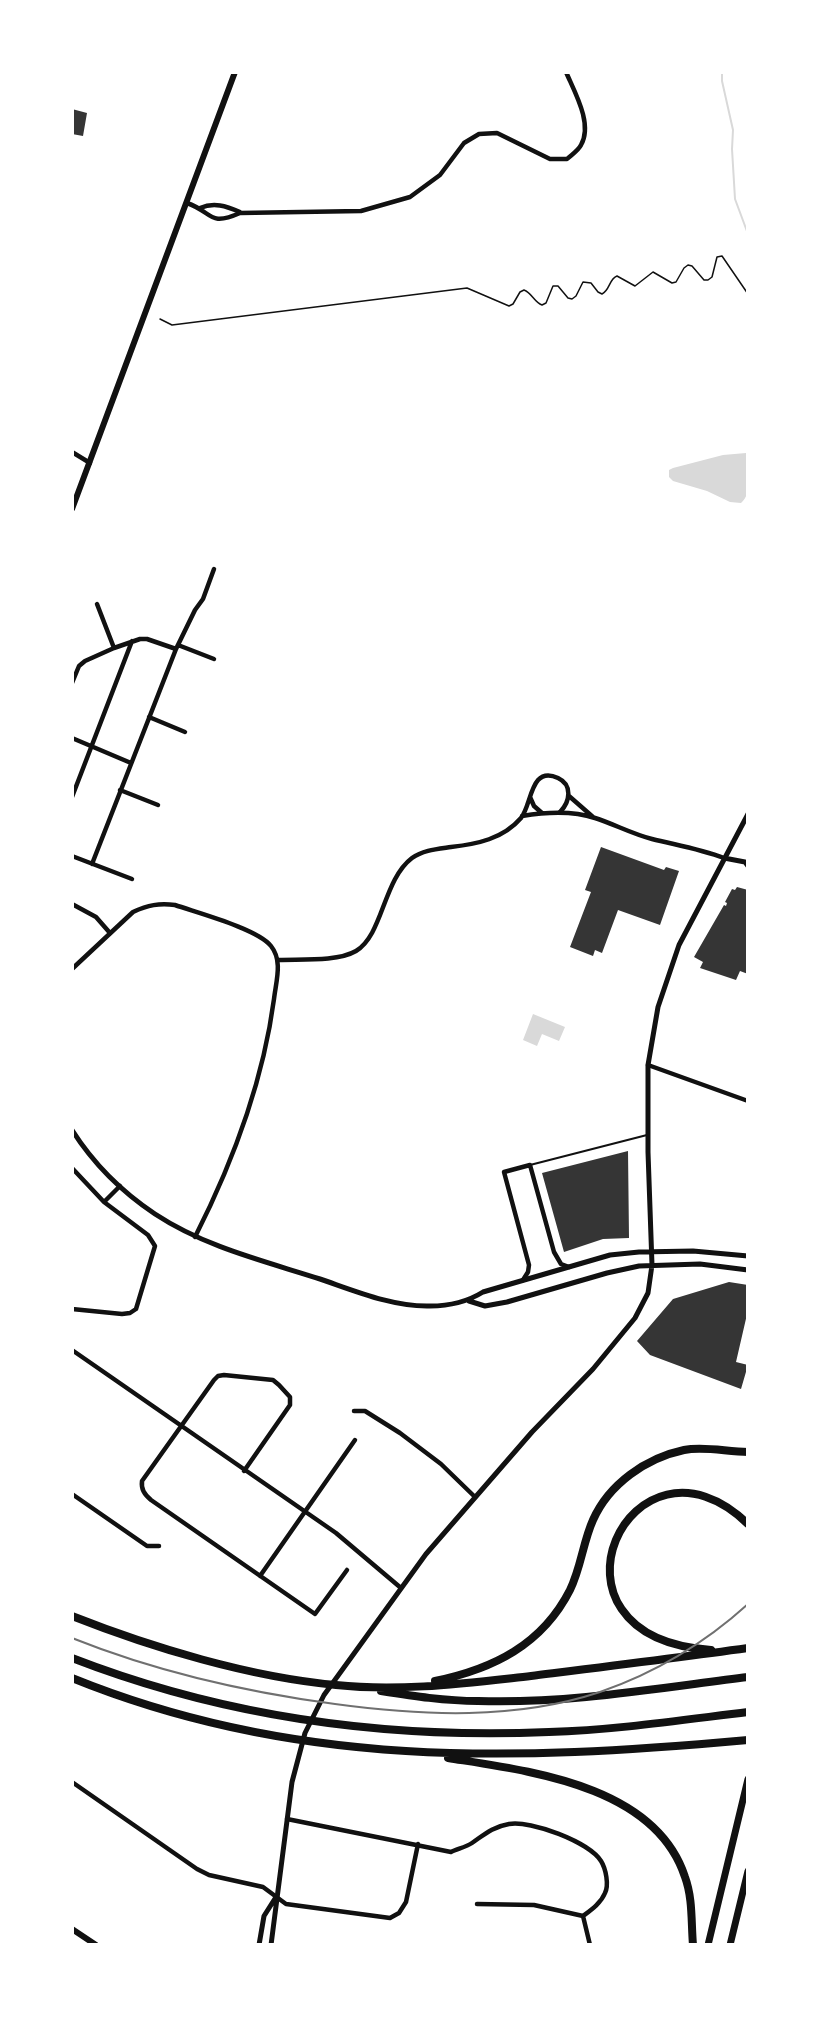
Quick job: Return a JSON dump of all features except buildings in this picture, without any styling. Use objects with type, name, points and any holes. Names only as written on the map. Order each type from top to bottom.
[{"type":"highway","points":[[402,1687],[459,1676],[493,1664],[508,1656],[540,1631],[563,1603],[571,1588],[592,1521],[597,1512],[614,1489],[630,1475],[647,1464],[685,1450],[748,1452]]},
{"type":"highway","points":[[735,1650],[686,1647],[659,1639],[640,1628],[630,1619],[615,1596],[610,1573],[610,1558],[613,1543],[627,1519],[643,1505],[670,1494],[699,1496],[715,1501],[726,1506],[748,1524]]},
{"type":"highway","points":[[72,1616],[172,1650],[241,1668],[335,1685],[434,1698],[477,1701],[575,1698],[748,1677]]},
{"type":"highway","points":[[367,1688],[465,1683],[747,1649]]},
{"type":"highway","points":[[72,1658],[195,1698],[282,1717],[343,1725],[445,1733],[550,1732],[748,1712]]},
{"type":"highway","points":[[72,1678],[105,1691],[189,1717],[275,1737],[472,1762],[556,1779],[608,1797],[640,1816],[668,1842],[679,1860],[689,1891],[693,1945]]},
{"type":"highway","points":[[406,1752],[531,1755],[748,1740]]},
{"type":"main road","points":[[72,509],[235,72]]},
{"type":"main road","points":[[708,1945],[748,1779]]},
{"type":"main road","points":[[730,1945],[748,1871]]},
{"type":"main road","points":[[72,1929],[96,1945]]},
{"type":"street","points":[[187,203],[200,208],[206,215],[215,219],[228,218],[240,213],[361,211],[410,198],[440,175],[464,143],[479,134],[497,133],[550,159],[567,159],[580,147],[585,133],[582,110],[566,72]]},
{"type":"street","points":[[200,208],[210,204],[229,207],[240,213]]},
{"type":"street","points":[[72,452],[90,463]]},
{"type":"street","points":[[92,864],[177,647],[203,599],[214,569]]},
{"type":"street","points":[[97,604],[114,648]]},
{"type":"street","points":[[72,683],[79,666],[85,661],[132,641],[147,639],[214,659]]},
{"type":"street","points":[[72,796],[132,641]]},
{"type":"street","points":[[149,717],[185,732]]},
{"type":"street","points":[[72,738],[131,763]]},
{"type":"street","points":[[279,960],[331,957],[355,952],[366,942],[372,932],[394,879],[409,860],[425,851],[471,845],[504,832],[522,816],[532,786],[540,778],[552,776],[562,780],[569,796],[593,817]]},
{"type":"street","points":[[120,790],[158,805]]},
{"type":"street","points":[[560,812],[565,807],[569,796]]},
{"type":"street","points":[[530,797],[534,806],[542,813]]},
{"type":"street","points":[[522,816],[560,812],[593,817],[652,839],[747,863]]},
{"type":"street","points":[[271,1945],[276,1895],[295,1769],[305,1732],[324,1695],[426,1554],[585,1377],[635,1318],[648,1293],[652,1251],[648,1065],[658,1007],[669,969],[693,917],[748,814]]},
{"type":"street","points":[[72,856],[132,879]]},
{"type":"street","points":[[72,969],[133,912],[143,907],[164,903],[257,935],[272,947],[279,960],[271,1022],[252,1098],[226,1171],[195,1237]]},
{"type":"street","points":[[72,904],[96,917],[110,933]]},
{"type":"street","points":[[648,1065],[748,1101]]},
{"type":"street","points":[[72,1130],[94,1159],[120,1186],[154,1213],[195,1237],[216,1246],[396,1303],[430,1306],[469,1300],[483,1292],[610,1255],[652,1251],[703,1251],[748,1256]]},
{"type":"street","points":[[522,1282],[529,1266],[504,1172],[530,1165],[555,1256],[561,1264],[569,1267]]},
{"type":"street","points":[[72,1168],[104,1202],[148,1235],[155,1246],[138,1303],[130,1313],[72,1309]]},
{"type":"street","points":[[104,1202],[120,1186]]},
{"type":"street","points":[[469,1300],[485,1306],[492,1305],[526,1298],[607,1273],[652,1265],[719,1265],[748,1270]]},
{"type":"street","points":[[72,1350],[347,1541],[400,1588]]},
{"type":"street","points":[[244,1471],[290,1405],[290,1397],[273,1380],[224,1375],[218,1376],[142,1481],[142,1487],[145,1494],[315,1614],[347,1570]]},
{"type":"street","points":[[354,1412],[365,1411],[408,1439],[441,1464],[475,1497]]},
{"type":"street","points":[[260,1576],[355,1440]]},
{"type":"street","points":[[72,1494],[147,1546],[159,1546]]},
{"type":"street","points":[[72,1782],[197,1869],[221,1879],[263,1887],[286,1904],[390,1918],[399,1913],[406,1902],[418,1844]]},
{"type":"street","points":[[287,1819],[451,1852],[472,1843],[485,1832],[510,1824],[528,1824],[574,1840],[601,1861],[607,1877],[606,1892],[597,1905],[583,1916]]},
{"type":"street","points":[[259,1945],[264,1916],[276,1895]]},
{"type":"street","points":[[477,1904],[534,1905],[583,1916]]},
{"type":"street","points":[[583,1916],[590,1945]]},
{"type":"lane","points":[[530,1165],[648,1135]]},
{"type":"path","points":[[160,319],[172,325],[467,288],[509,306],[524,290],[531,293],[538,304],[542,305],[546,303],[553,286],[558,286],[568,298],[572,299],[583,282],[591,283],[602,294],[617,276],[632,286],[637,285],[653,272],[672,283],[676,282],[688,265],[704,280],[708,280],[712,277],[717,257],[722,256],[748,294]]},
{"type":"shaded area","points":[[748,453],[748,487],[745,499],[741,503],[730,502],[707,491],[673,481],[669,477],[669,470],[673,468],[723,455]]},
{"type":"shaded area","points":[[533,1014],[565,1027],[559,1041],[542,1034],[537,1046],[523,1040]]},
{"type":"waterway","points":[[722,72],[733,130],[735,199],[748,234]]},
{"type":"railway","points":[[72,1638],[169,1671],[235,1687],[368,1708],[469,1713],[536,1707],[600,1692],[640,1676],[678,1656],[714,1632],[748,1604]]}]
